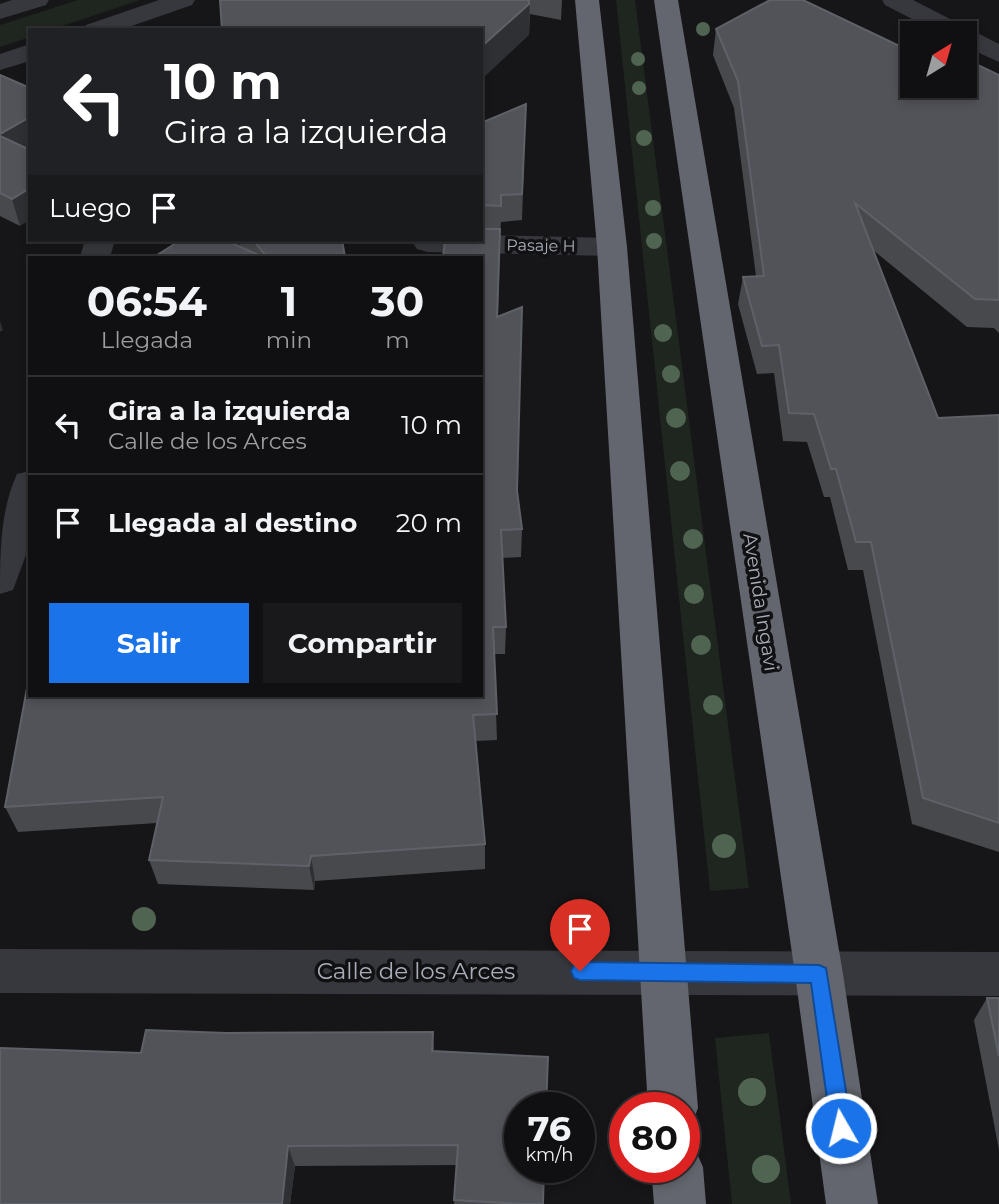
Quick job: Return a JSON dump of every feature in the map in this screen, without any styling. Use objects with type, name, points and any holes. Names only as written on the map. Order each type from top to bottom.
[{"type":"highway","points":[[587,0],[612,247],[672,1092]]},
{"type":"highway","name":"Avenida Ingavi","points":[[666,0],[819,974],[852,1204]]},
{"type":"highway","points":[[678,1183],[680,1204]]},
{"type":"street","points":[[0,12],[37,0]]},
{"type":"street","points":[[894,0],[935,21]]},
{"type":"street","points":[[101,28],[175,3]]},
{"type":"street","points":[[162,28],[175,3]]},
{"type":"street","points":[[977,43],[999,54]]},
{"type":"street","points":[[0,62],[28,53]]},
{"type":"street","name":"Pasaje H","points":[[428,243],[612,247]]},
{"type":"street","points":[[0,580],[6,540],[28,488]]},
{"type":"street","name":"Calle de los Arces","points":[[0,971],[999,974]]},
{"type":"shaded area","points":[[78,0],[140,0],[56,28],[28,28],[28,38],[0,47],[0,25]]},
{"type":"shaded area","points":[[616,0],[635,0],[749,888],[710,891]]},
{"type":"shaded area","points":[[769,1033],[791,1204],[732,1204],[715,1038]]},
{"type":"building","points":[[220,0],[529,0],[529,4],[483,45],[483,28],[222,28]]},
{"type":"building","points":[[770,0],[803,0],[900,46],[900,98],[977,98],[977,64],[999,75],[999,300],[975,299],[855,203],[938,418],[999,415],[999,823],[923,798],[871,542],[856,542],[836,469],[831,469],[814,414],[789,413],[779,345],[762,346],[743,277],[764,276],[738,81],[716,29]]},
{"type":"building","points":[[0,75],[28,87],[28,118],[0,134]]},
{"type":"building","points":[[526,104],[522,194],[501,195],[501,206],[483,205],[483,122]]},
{"type":"building","points":[[0,136],[28,149],[28,189],[12,199],[0,193]]},
{"type":"building","points":[[483,229],[500,229],[497,317],[522,307],[517,491],[522,529],[501,530],[506,627],[493,627],[497,714],[473,715],[485,844],[311,856],[309,866],[149,860],[163,797],[5,807],[28,683],[28,697],[483,697],[483,256],[443,256],[445,242],[483,242]]},
{"type":"building","points":[[178,242],[229,242],[261,256],[156,256]]},
{"type":"building","points":[[255,242],[342,242],[345,256],[266,256]]},
{"type":"building","points":[[987,998],[999,998],[999,1056]]},
{"type":"building","points":[[146,1030],[226,1033],[433,1032],[432,1051],[548,1057],[547,1092],[504,1092],[504,1183],[544,1183],[543,1204],[454,1200],[458,1145],[288,1146],[282,1204],[0,1204],[0,1048],[141,1053]]},
{"type":"route","points":[[580,971],[819,974],[841,1128]]}]
